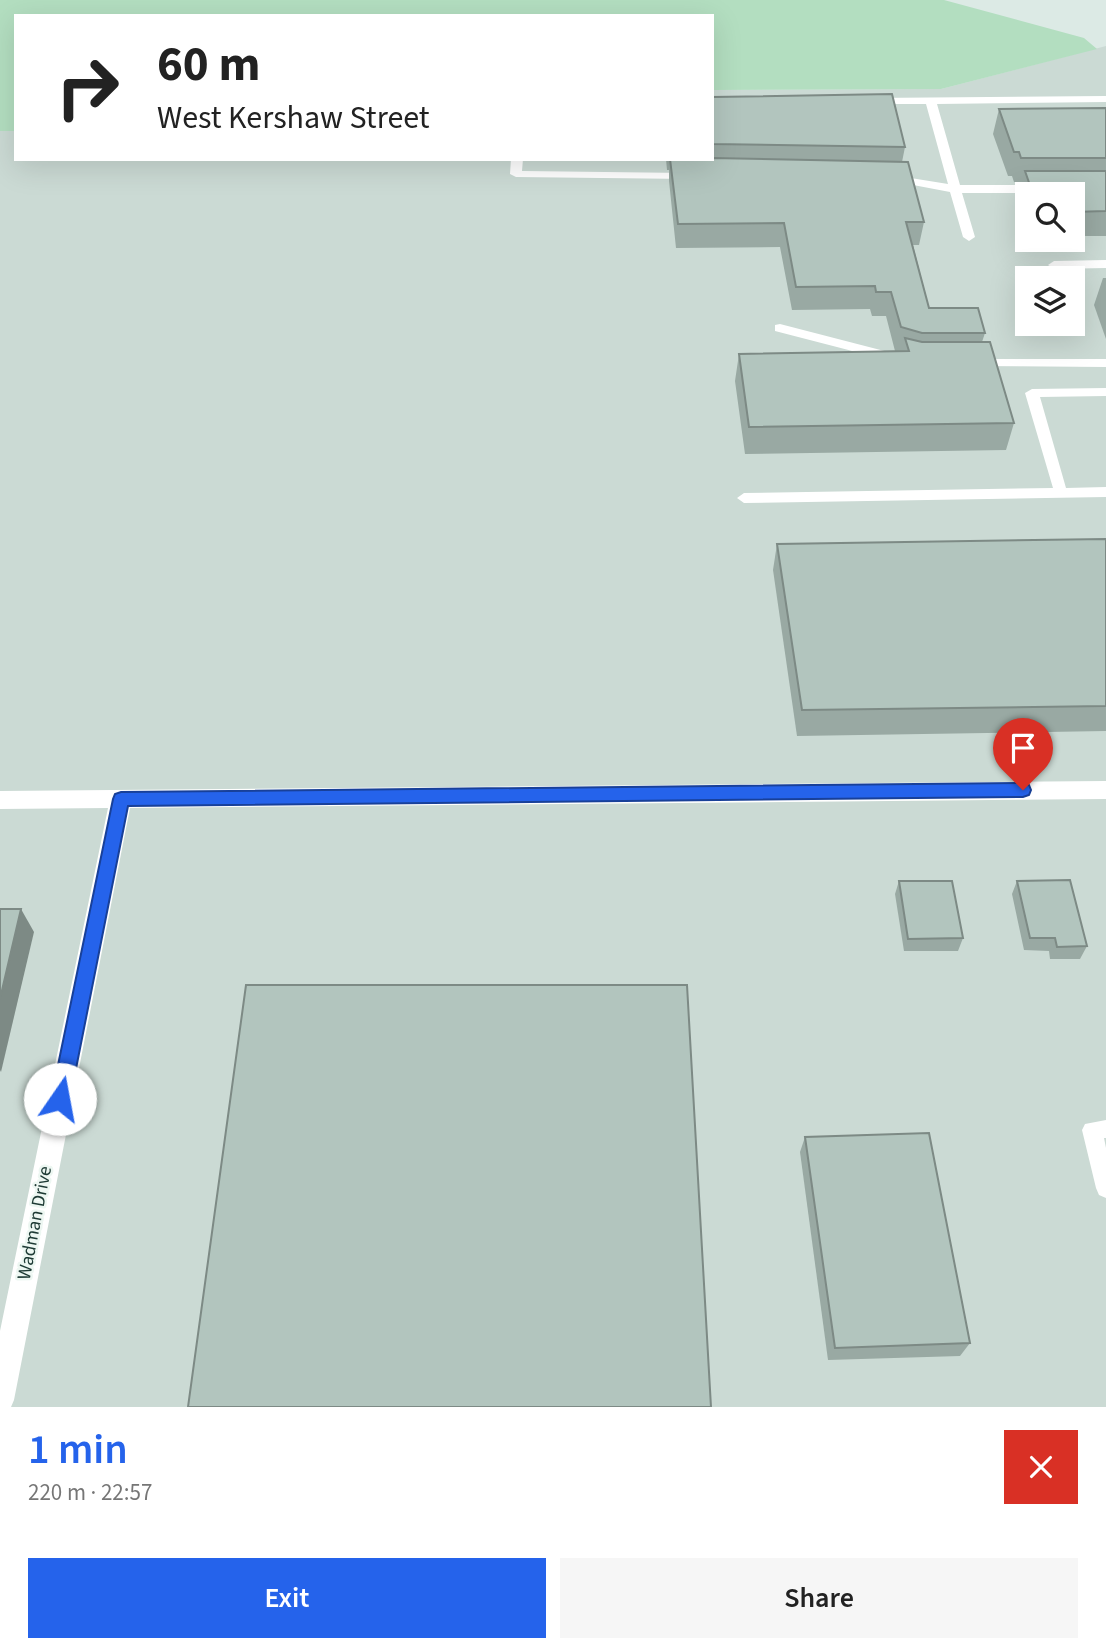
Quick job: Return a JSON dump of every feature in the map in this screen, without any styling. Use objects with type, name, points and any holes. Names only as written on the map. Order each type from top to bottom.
[{"type":"street","points":[[0,800],[1106,789]]},
{"type":"street","name":"Wadman Drive","points":[[0,1400],[121,799]]},
{"type":"lane","points":[[862,101],[1106,99]]},
{"type":"lane","points":[[930,100],[969,237]]},
{"type":"lane","points":[[517,161],[516,174],[698,176]]},
{"type":"lane","points":[[879,178],[955,189],[1015,189]]},
{"type":"lane","points":[[1054,265],[1106,264]]},
{"type":"lane","points":[[780,328],[906,360]]},
{"type":"lane","points":[[957,363],[1106,363]]},
{"type":"lane","points":[[1061,493],[1032,393],[1106,392]]},
{"type":"lane","points":[[744,498],[1106,492]]},
{"type":"lane","points":[[1106,1129],[1092,1130],[1106,1188]]},
{"type":"shaded area","points":[[1106,46],[1106,1407],[0,1407],[0,131],[14,131],[14,161],[714,161],[714,90],[941,89]]},
{"type":"green space","points":[[0,0],[944,0],[1084,38],[1097,49],[941,89],[714,90],[714,14],[14,14],[14,131],[0,131]]},
{"type":"building","points":[[892,94],[905,147],[714,144],[714,97]]},
{"type":"building","points":[[1106,108],[1106,158],[1021,158],[1019,152],[1014,152],[999,109]]},
{"type":"building","points":[[714,158],[908,162],[924,222],[906,222],[929,308],[978,308],[985,333],[922,333],[901,327],[891,292],[876,292],[875,286],[796,287],[784,223],[678,224],[670,161],[714,161]]},
{"type":"building","points":[[1025,171],[1106,171],[1106,211],[1085,212],[1085,182],[1029,182]]},
{"type":"building","points":[[905,338],[922,342],[990,342],[1014,423],[749,427],[739,354],[909,351]]},
{"type":"building","points":[[1106,539],[1106,706],[802,710],[777,544]]},
{"type":"building","points":[[1070,880],[1087,946],[1057,947],[1055,938],[1030,938],[1017,881]]},
{"type":"building","points":[[899,881],[952,881],[963,938],[908,939]]},
{"type":"building","points":[[0,909],[21,909],[0,999]]},
{"type":"building","points":[[246,985],[687,985],[711,1407],[188,1407]]},
{"type":"building","points":[[929,1133],[970,1343],[835,1348],[805,1137]]},
{"type":"route","points":[[60,1099],[121,799],[1023,790]]}]
